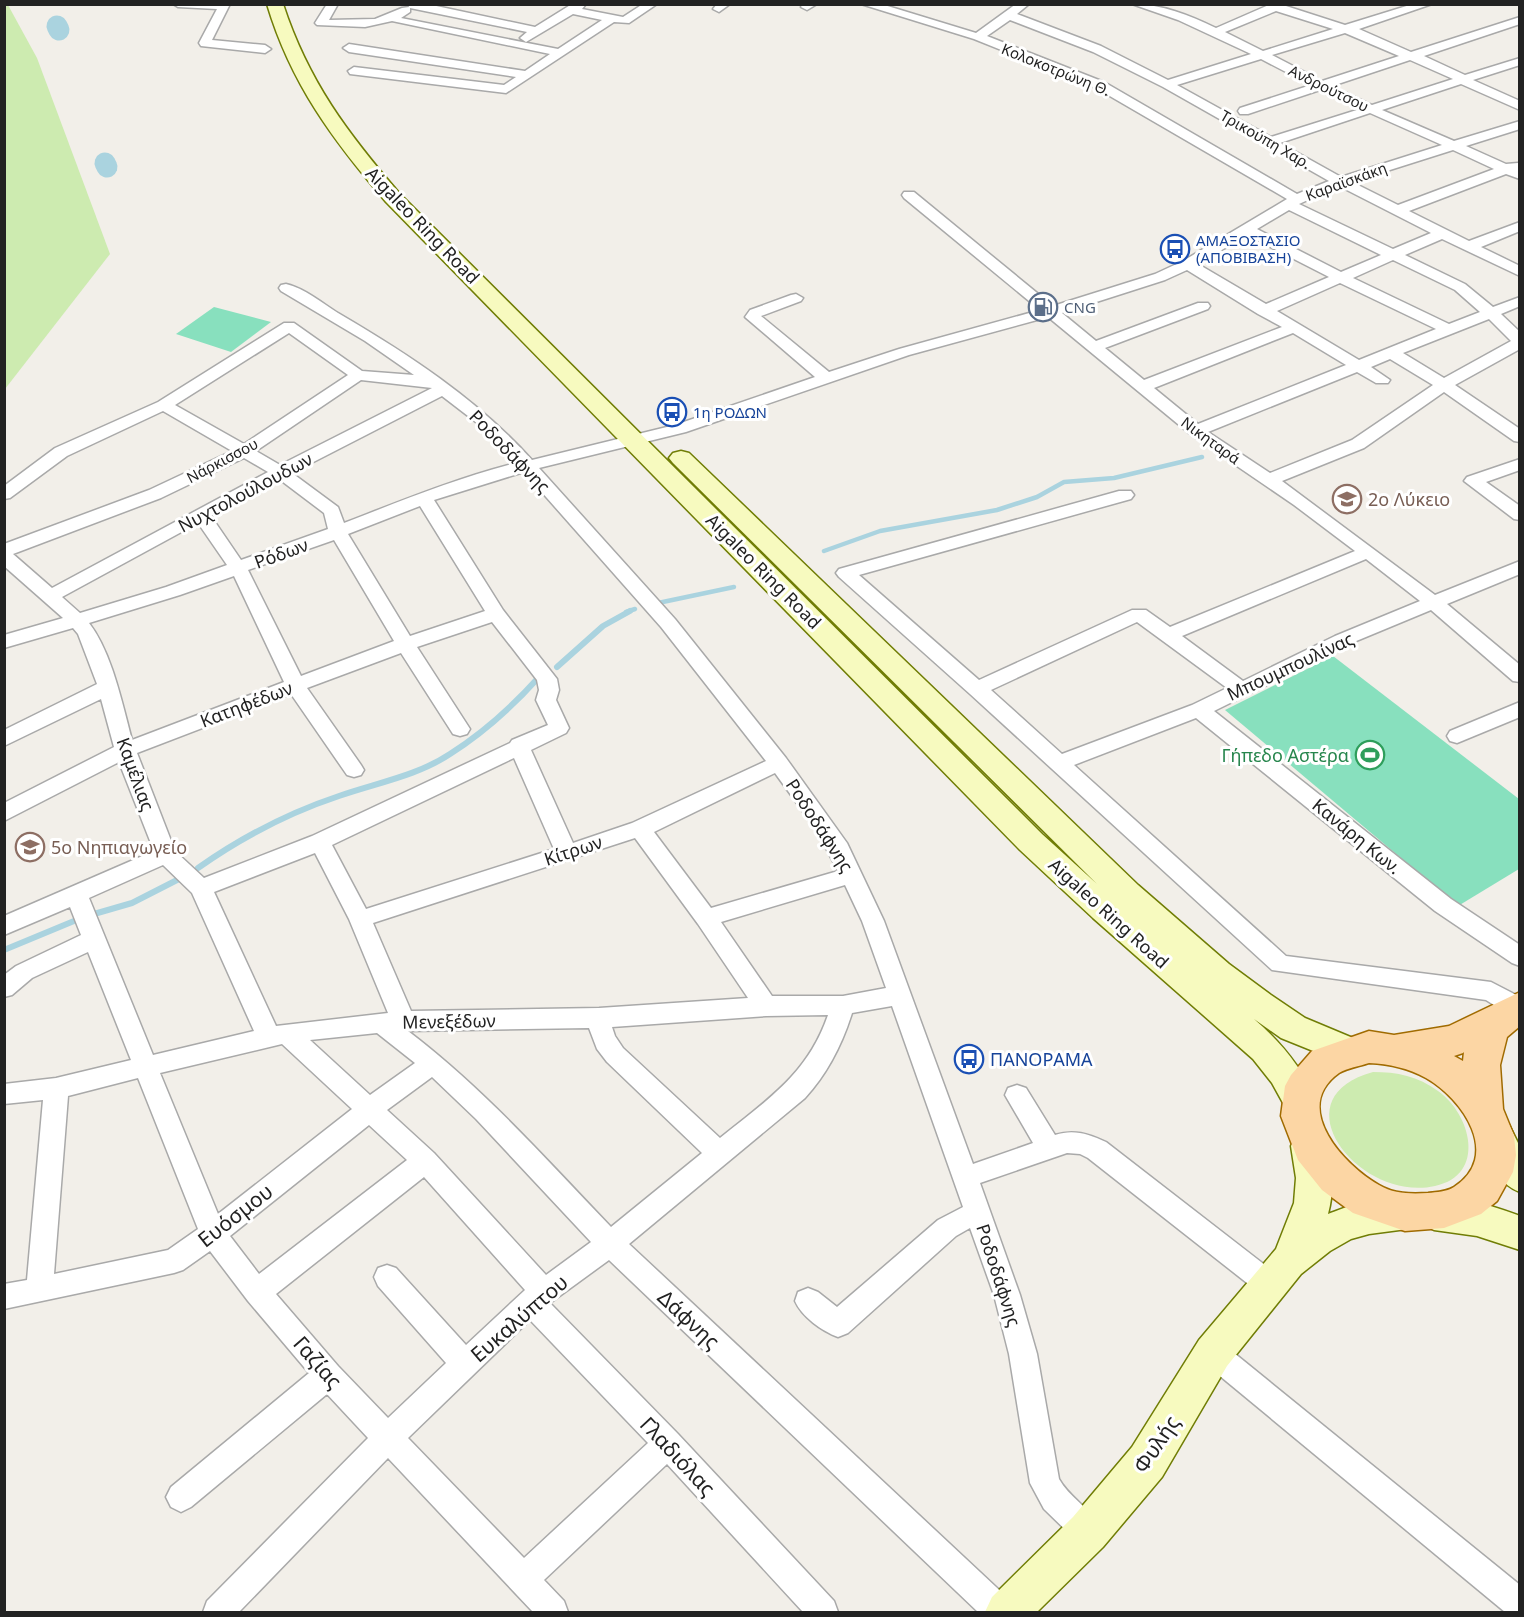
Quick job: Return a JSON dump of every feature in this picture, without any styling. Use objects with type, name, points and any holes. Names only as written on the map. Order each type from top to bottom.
[{"type":"main road","name":"Aigaleo Ring Road","points":[[275,4],[288,49],[299,72],[347,145],[393,198],[640,429],[1127,894],[1217,973],[1259,1005],[1293,1028],[1348,1051]]},
{"type":"main road","name":"Aigaleo Ring Road","points":[[293,4],[317,69],[331,93],[366,140],[413,193],[521,300]]},
{"type":"main road","name":"Aigaleo Ring Road","points":[[640,429],[1031,842],[1130,933],[1265,1049],[1284,1073],[1300,1101]]},
{"type":"main road","points":[[1511,1013],[1456,1041],[1426,1047],[1392,1049],[1369,1047],[1348,1051],[1324,1061],[1308,1079],[1300,1101],[1301,1123],[1309,1146],[1326,1169],[1349,1189],[1377,1204],[1420,1213],[1476,1219],[1498,1224],[1520,1233]]},
{"type":"main road","points":[[1420,1213],[1464,1205],[1486,1188],[1497,1164],[1481,1061],[1484,1042],[1511,1013]]},
{"type":"main road","points":[[1392,1049],[1428,1060],[1460,1081],[1490,1122],[1507,1159],[1520,1176]]},
{"type":"main road","name":"Φυλής","points":[[1279,1274],[1314,1204],[1316,1175],[1309,1146]]},
{"type":"main road","name":"Φυλής","points":[[1007,1612],[1088,1532],[1147,1462],[1213,1353],[1279,1274],[1317,1239],[1341,1226],[1369,1217],[1420,1213]]},
{"type":"street","points":[[178,4],[224,5],[206,43],[265,49]]},
{"type":"street","points":[[333,4],[321,23],[363,25],[395,18],[413,5],[537,31]]},
{"type":"street","points":[[519,44],[577,7],[625,21],[652,4]]},
{"type":"street","name":"Κολοκοτρώνη Θ.","points":[[866,4],[978,37],[1100,85],[1141,107],[1292,202],[1393,256],[1460,287],[1520,341]]},
{"type":"street","points":[[905,14],[921,4]]},
{"type":"street","name":"Ανδρούτσου","points":[[1137,4],[1157,6],[1371,109],[1452,145],[1515,169]]},
{"type":"street","points":[[1167,84],[1349,30],[1427,4]]},
{"type":"street","points":[[1214,33],[1279,6],[1349,30],[1520,106]]},
{"type":"street","points":[[978,37],[1015,8]]},
{"type":"street","name":"Τρικούπη Χαρ.","points":[[1015,8],[1167,84],[1396,211],[1520,272]]},
{"type":"street","points":[[375,11],[346,52],[527,75]]},
{"type":"street","points":[[395,18],[414,24],[561,53]]},
{"type":"street","points":[[354,71],[506,89],[612,18]]},
{"type":"street","points":[[1244,111],[1520,20]]},
{"type":"street","points":[[1094,60],[1116,58]]},
{"type":"street","points":[[1272,141],[1520,61]]},
{"type":"street","points":[[1063,70],[1078,64]]},
{"type":"street","name":"Καραϊσκάκη","points":[[1049,312],[1160,278],[1188,264],[1292,202],[1339,181],[1520,125]]},
{"type":"street","points":[[1396,211],[1515,169]]},
{"type":"street","name":"Νικηταρά","points":[[909,195],[1196,431],[1269,480],[1368,552],[1435,604],[1520,676]]},
{"type":"street","points":[[1467,247],[1520,226]]},
{"type":"street","points":[[1245,228],[1340,278],[1449,330]]},
{"type":"street","points":[[1503,233],[1519,244]]},
{"type":"street","points":[[1263,311],[1442,234]]},
{"type":"street","points":[[1188,264],[1263,311],[1382,380]]},
{"type":"street","name":"Ροδοδάφνης","points":[[286,288],[370,338],[487,423],[668,623],[779,763],[824,825],[852,875],[900,995],[1007,1295],[1021,1345],[1045,1483],[1054,1499],[1088,1532]]},
{"type":"street","points":[[795,298],[755,313],[753,317],[826,378]]},
{"type":"street","points":[[1196,431],[1520,302]]},
{"type":"street","points":[[1093,347],[1203,306]]},
{"type":"street","name":"Ρόδων","points":[[4,642],[78,621],[238,568],[424,498],[640,429],[734,408],[956,336],[1049,312]]},
{"type":"street","points":[[4,494],[61,452],[164,405],[289,326],[358,375],[438,386]]},
{"type":"street","points":[[1142,387],[1292,328]]},
{"type":"street","points":[[1269,480],[1358,444],[1444,385],[1520,341]]},
{"type":"street","points":[[1390,352],[1444,385],[1520,437]]},
{"type":"street","name":"Νάρκισσου","points":[[4,551],[155,494],[244,452],[358,375]]},
{"type":"street","name":"Νυχτολούλουδων","points":[[49,597],[438,386]]},
{"type":"street","points":[[164,405],[280,472],[332,511],[338,532],[405,644],[460,729]]},
{"type":"street","points":[[1520,464],[1473,481],[1520,515]]},
{"type":"street","points":[[1125,495],[844,573],[977,689],[1280,964],[1491,991],[1511,1013]]},
{"type":"street","points":[[201,888],[320,842],[519,745],[559,728],[546,700],[549,690],[547,679],[496,614],[424,498]]},
{"type":"street","points":[[202,516],[238,568],[296,685],[354,770]]},
{"type":"street","points":[[1166,636],[1368,552]]},
{"type":"street","name":"Καμέλιας","points":[[4,556],[78,621],[87,633],[108,687],[125,750],[166,855],[201,888],[277,1035]]},
{"type":"street","name":"Μπουμπουλίνας","points":[[1059,763],[1199,710],[1342,640],[1435,604],[1520,567]]},
{"type":"street","name":"Κατηφέδων","points":[[4,813],[125,750],[405,644],[496,614]]},
{"type":"street","points":[[977,689],[1139,614],[1241,689]]},
{"type":"street","points":[[4,739],[108,687]]},
{"type":"street","points":[[1457,736],[1520,709]]},
{"type":"street","name":"Κανάρη Κων.","points":[[1199,710],[1443,905],[1520,957]]},
{"type":"street","points":[[519,745],[566,852]]},
{"type":"street","name":"Κίτρων","points":[[360,919],[640,829],[779,763]]},
{"type":"street","points":[[640,829],[706,918],[766,1006]]},
{"type":"street","points":[[320,842],[360,919],[392,1022]]},
{"type":"street","points":[[4,926],[166,855]]},
{"type":"street","points":[[706,918],[852,875]]},
{"type":"street","name":"Γαζίας","points":[[76,894],[213,1234],[257,1292],[328,1375],[553,1612]]},
{"type":"street","points":[[4,988],[24,972],[94,938]]},
{"type":"street","name":"Μενεξέδων","points":[[4,1094],[56,1088],[277,1035],[392,1022],[600,1018],[766,1006],[843,1005],[900,995]]},
{"type":"street","name":"Ευκαλύπτου","points":[[218,1612],[388,1438],[537,1297],[610,1244],[796,1091],[814,1073],[836,1030],[843,1005]]},
{"type":"street","points":[[600,1018],[600,1030],[604,1041],[615,1055],[720,1154]]},
{"type":"street","name":"Δάφνης","points":[[392,1022],[485,1112],[610,1244],[1000,1612]]},
{"type":"street","name":"Γλαδιόλας","points":[[277,1035],[370,1109],[425,1161],[537,1297],[668,1444],[824,1612]]},
{"type":"street","name":"Ευόσμου","points":[[4,1297],[174,1261],[213,1234],[370,1109],[433,1063]]},
{"type":"street","points":[[39,1290],[56,1088]]},
{"type":"street","points":[[1017,1095],[1049,1148]]},
{"type":"street","points":[[966,1178],[1067,1142],[1082,1143],[1097,1150],[1279,1274]]},
{"type":"street","points":[[257,1292],[425,1161]]},
{"type":"street","points":[[808,1301],[838,1324],[947,1228],[964,1218],[979,1214]]},
{"type":"street","points":[[387,1277],[466,1365]]},
{"type":"street","points":[[1213,1353],[1520,1605]]},
{"type":"street","points":[[181,1497],[328,1375]]},
{"type":"street","points":[[524,1579],[668,1444]]},
{"type":"green space","points":[[4,5],[8,5],[37,58],[110,254],[5,389]]},
{"type":"green space","points":[[214,307],[271,322],[231,352],[176,334]]},
{"type":"green space","name":"Γήπεδο Αστέρα","points":[[1333,656],[1519,799],[1519,869],[1458,906],[1225,710]]},
{"type":"green space","points":[[1373,1072],[1415,1078],[1438,1091],[1459,1114],[1465,1128],[1468,1157],[1462,1170],[1451,1180],[1435,1186],[1407,1187],[1380,1179],[1357,1164],[1339,1145],[1330,1124],[1331,1103],[1345,1085]]},
{"type":"waterway","points":[[57,26],[59,30]]},
{"type":"waterway","points":[[105,163],[107,167]]},
{"type":"waterway","points":[[824,551],[880,531],[997,510],[1037,497],[1064,482],[1114,478],[1202,457]]},
{"type":"waterway","points":[[658,603],[734,587]]},
{"type":"waterway","points":[[626,612],[635,609]]},
{"type":"waterway","points":[[557,667],[603,626],[630,611]]},
{"type":"waterway","points":[[198,868],[231,846],[284,818],[339,796],[410,774],[437,762],[486,728],[539,677]]},
{"type":"waterway","points":[[94,914],[132,903],[179,879]]},
{"type":"waterway","points":[[4,950],[74,921]]},
{"type":"place","name":"ΑΜΑΞΟΣΤΑΣΙΟ (ΑΠΟΒΙΒΑΣΗ)","points":[[1175,249]]},
{"type":"place","name":"CNG","points":[[1043,307]]},
{"type":"place","name":"1η ΡΟΔΩΝ","points":[[672,412]]},
{"type":"place","name":"2ο Λύκειο","points":[[1347,499]]},
{"type":"place","name":"Γήπεδο Αστέρα","points":[[1370,755]]},
{"type":"place","name":"5ο Νηπιαγωγείο","points":[[30,847]]},
{"type":"place","name":"ΠΑΝΟΡΑΜΑ","points":[[969,1059]]}]
